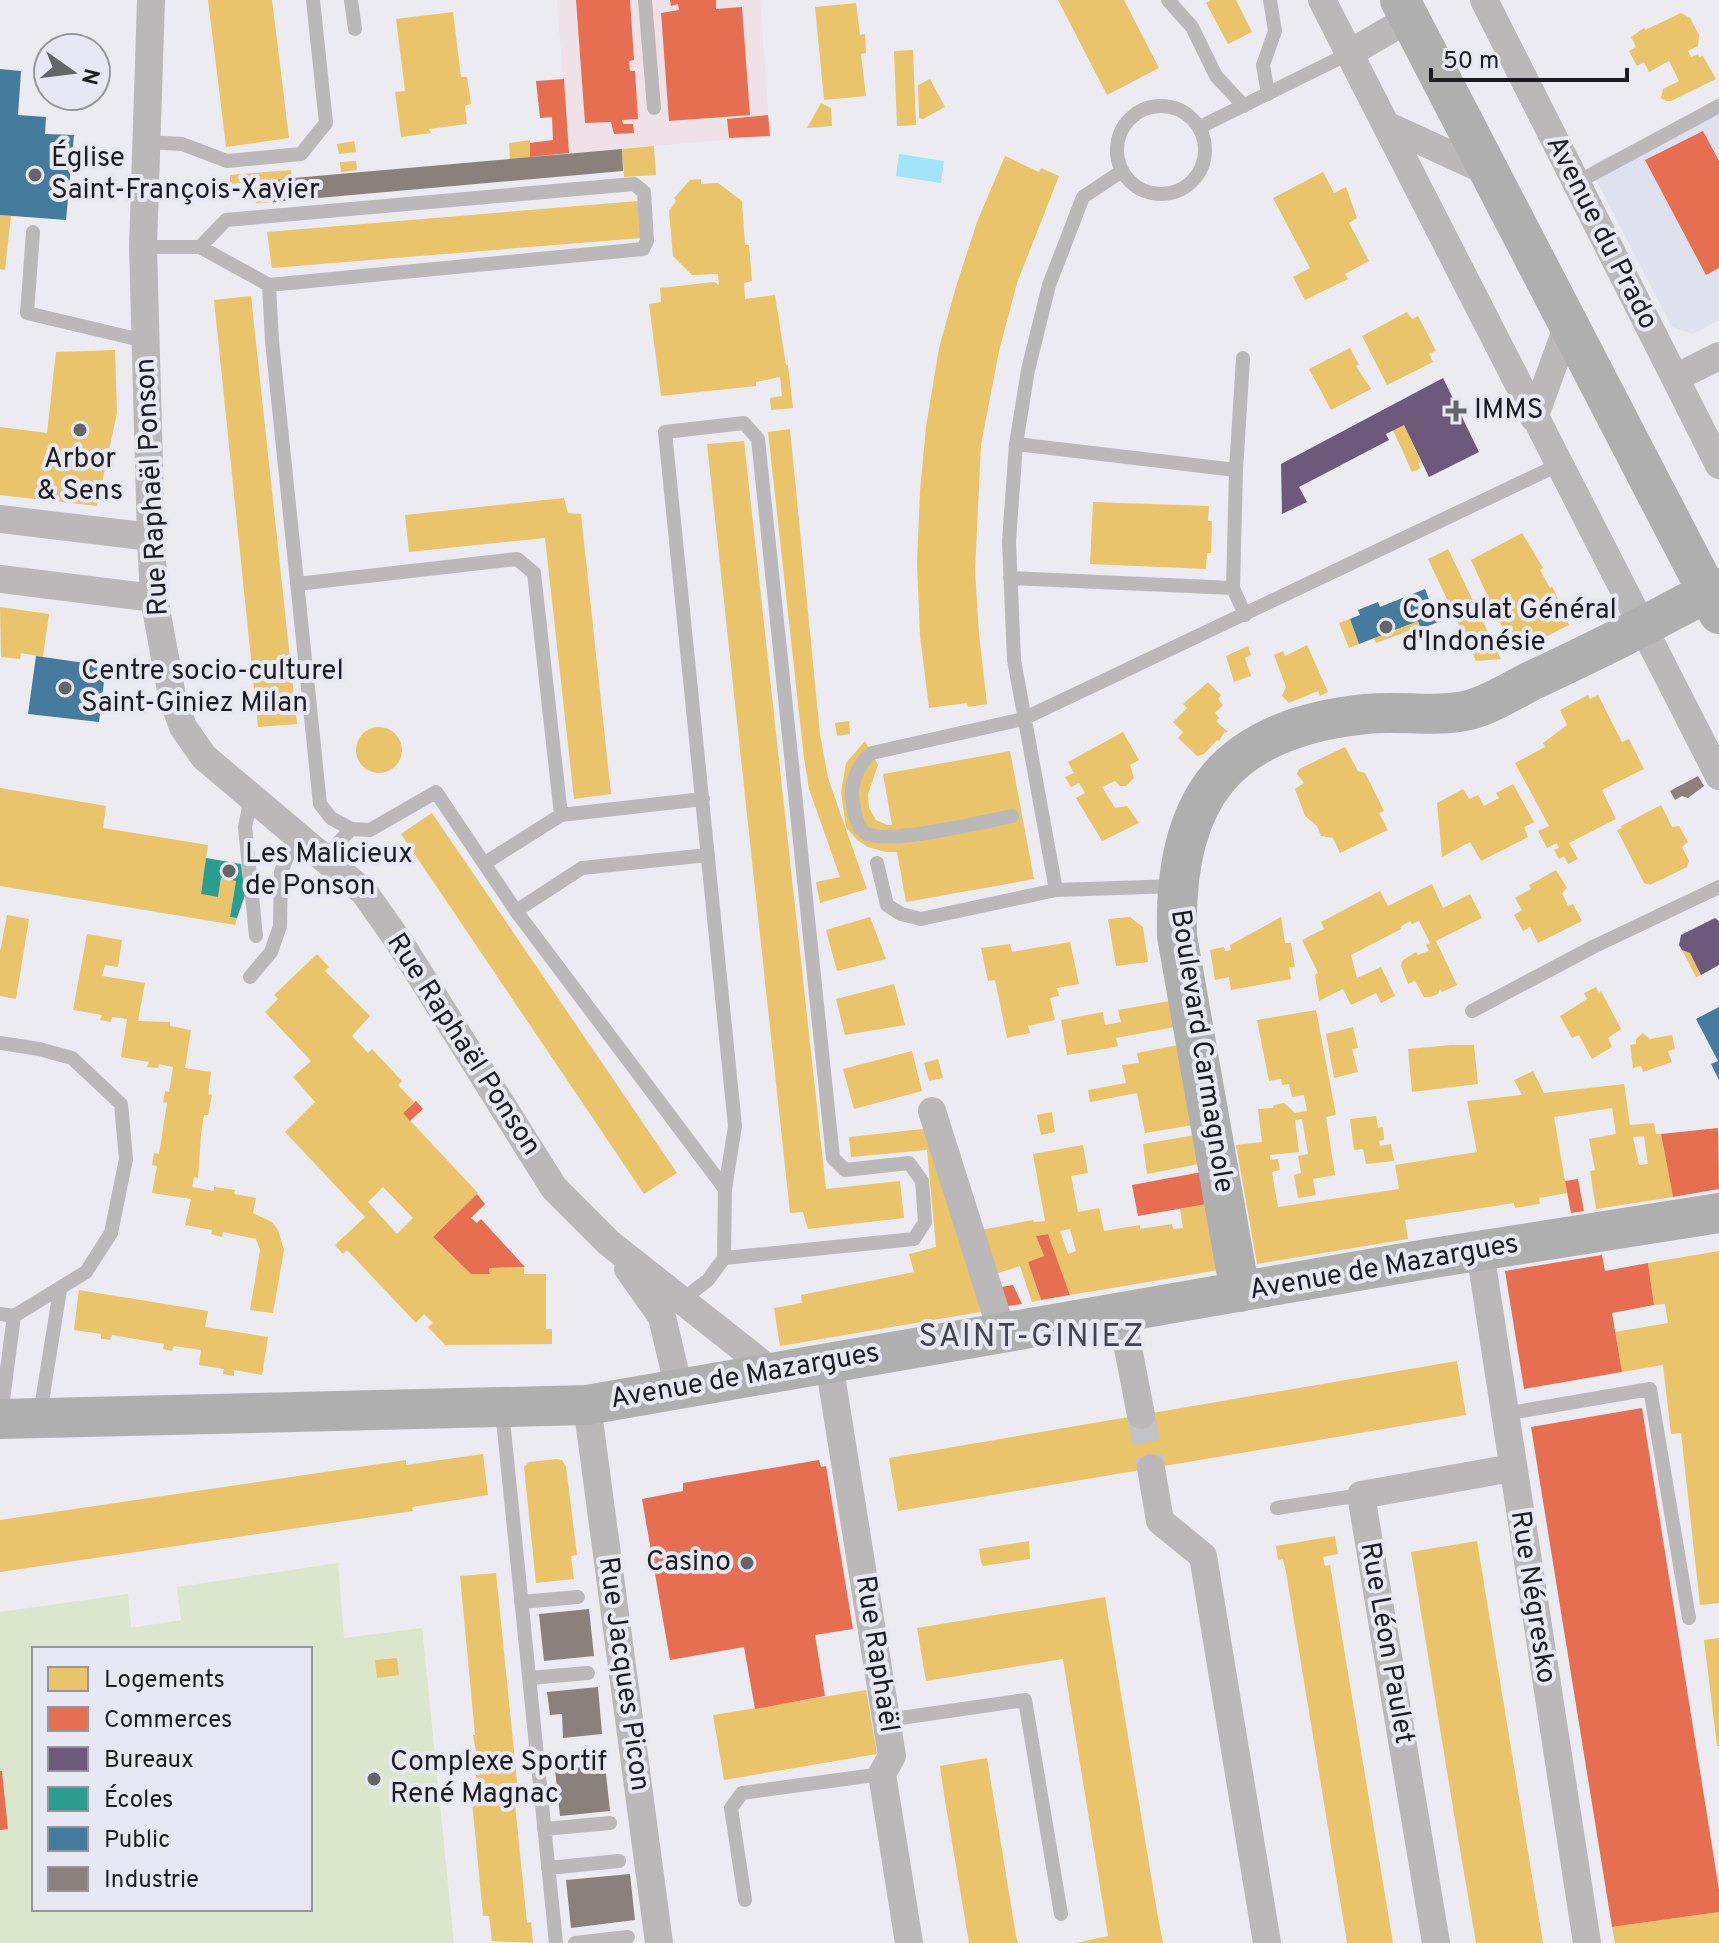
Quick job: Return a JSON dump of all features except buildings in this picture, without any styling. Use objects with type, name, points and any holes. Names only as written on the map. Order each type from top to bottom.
[{"type":"street","name":"Rue Raphaël Ponson","points":[[151,0],[143,247],[151,537],[154,598],[172,696],[183,727],[204,757],[364,892],[400,943],[554,1188],[672,1309],[774,1373]]},
{"type":"street","points":[[1322,0],[1719,776]]},
{"type":"street","name":"Avenue du Prado","points":[[1484,0],[1719,465]]},
{"type":"street","points":[[1350,53],[1405,9],[1493,174],[1568,325],[1715,598]]},
{"type":"street","points":[[1386,125],[1493,174]]},
{"type":"street","points":[[1534,418],[1568,325]]},
{"type":"street","points":[[1675,378],[1719,356]]},
{"type":"street","points":[[0,519],[151,537]]},
{"type":"street","points":[[0,579],[154,598]]},
{"type":"street","name":"Boulevard Carmagnole","points":[[1240,1292],[1177,936],[1177,886],[1181,858],[1196,809],[1215,778],[1242,754],[1271,737],[1311,724],[1366,713],[1468,710],[1642,627],[1715,598]]},
{"type":"street","points":[[932,1111],[1002,1332]]},
{"type":"street","name":"Avenue de Mazargues","points":[[13,1418],[587,1405],[1002,1332],[1719,1213]]},
{"type":"street","name":"Rue Négresko","points":[[1480,1251],[1587,1943]]},
{"type":"street","points":[[672,1309],[679,1389]]},
{"type":"street","points":[[1121,1312],[1141,1415]]},
{"type":"street","name":"Rue Raphaël","points":[[829,1363],[892,1756],[882,1774],[909,1943]]},
{"type":"street","name":"Rue Jacques Picon","points":[[587,1405],[659,1943]]},
{"type":"street","points":[[1151,1468],[1160,1521],[1203,1556],[1267,1943]]},
{"type":"street","points":[[1361,1495],[1512,1468]]},
{"type":"street","name":"Rue Léon Paulet","points":[[1361,1495],[1436,1943]]},
{"type":"lane","points":[[146,142],[182,144],[227,161],[301,154],[326,123],[313,0]]},
{"type":"lane","points":[[351,0],[355,29]]},
{"type":"lane","points":[[645,0],[654,108]]},
{"type":"lane","points":[[1168,0],[1192,27],[1216,76],[1244,106]]},
{"type":"lane","points":[[1268,94],[1263,65],[1275,31],[1270,0]]},
{"type":"lane","points":[[1200,127],[1350,53]]},
{"type":"lane","points":[[1162,105],[1177,108],[1200,127],[1206,144],[1205,162],[1196,178],[1183,189],[1166,194],[1149,193],[1133,185],[1122,171],[1117,156],[1118,141],[1123,127],[1133,115],[1162,105]]},
{"type":"lane","points":[[1576,183],[1719,106]]},
{"type":"lane","points":[[1056,890],[1014,660],[1009,541],[1016,444],[1028,370],[1049,285],[1083,197],[1122,171]]},
{"type":"lane","points":[[143,247],[200,247],[269,285],[643,249],[647,241],[644,192],[634,184],[226,220],[200,247]]},
{"type":"lane","points":[[33,232],[27,313],[145,341]]},
{"type":"lane","points":[[269,285],[272,341],[320,804],[331,818],[351,829],[370,830],[436,792],[516,911],[725,1189]]},
{"type":"lane","points":[[1243,358],[1233,588],[1245,615]]},
{"type":"lane","points":[[672,1309],[708,1280],[724,1258],[725,1189],[735,1126],[665,432],[744,423],[758,439],[833,1158],[845,1170],[909,1163],[922,1181],[925,1222],[914,1239],[724,1258]]},
{"type":"lane","points":[[1016,444],[1236,470]]},
{"type":"lane","points":[[1012,816],[895,838],[873,837],[864,832],[858,823],[852,790],[864,759],[872,753],[1023,719],[1558,465]]},
{"type":"lane","points":[[297,584],[517,559],[534,573],[561,815]]},
{"type":"lane","points":[[1010,578],[1233,588]]},
{"type":"lane","points":[[251,796],[245,827],[256,936]]},
{"type":"lane","points":[[485,863],[561,815],[703,799]]},
{"type":"lane","points":[[325,857],[351,829]]},
{"type":"lane","points":[[250,977],[271,952],[280,926],[281,872],[296,836]]},
{"type":"lane","points":[[516,911],[582,868],[708,855]]},
{"type":"lane","points":[[877,863],[887,905],[901,914],[921,919],[1056,890],[1177,886]]},
{"type":"lane","points":[[1472,1011],[1593,947],[1719,887]]},
{"type":"lane","points":[[0,1043],[72,1058],[121,1104],[126,1159],[111,1233],[86,1272],[60,1290],[7,1315],[2,1391],[13,1418]]},
{"type":"lane","points":[[13,1418],[60,1290]]},
{"type":"lane","points":[[1504,1414],[1650,1389],[1689,1618]]},
{"type":"lane","points":[[502,1408],[556,1943]]},
{"type":"lane","points":[[1277,1508],[1361,1495]]},
{"type":"lane","points":[[521,1602],[578,1597]]},
{"type":"lane","points":[[529,1678],[588,1673]]},
{"type":"lane","points":[[887,1720],[1025,1700],[1061,1914]]},
{"type":"lane","points":[[745,1900],[731,1808],[742,1793],[882,1774]]},
{"type":"lane","points":[[544,1829],[610,1823]]},
{"type":"lane","points":[[548,1868],[619,1861]]},
{"type":"lane","points":[[575,1943],[628,1937]]},
{"type":"shaded area","points":[[557,0],[760,0],[770,136],[569,153]]},
{"type":"shaded area","points":[[1719,100],[1719,320],[1693,334],[1672,327],[1589,166]]},
{"type":"green space","name":"Complexe Sportif René Magnac","points":[[338,1563],[344,1638],[422,1628],[454,1943],[0,1943],[0,1612],[128,1594],[131,1628],[181,1620],[177,1587]]},
{"type":"water","points":[[899,154],[944,161],[941,183],[896,176]]},
{"type":"tunnel","points":[[1141,1415],[1151,1468]]},
{"type":"place","name":"Église Saint-François-Xavier","points":[[35,175]]},
{"type":"place","name":"IMMS","points":[[1456,411]]},
{"type":"place","name":"Arbor & Sens","points":[[80,430]]},
{"type":"place","name":"Consulat Général d'Indonésie","points":[[1386,627]]},
{"type":"place","name":"Centre socio-culturel Saint-Giniez Milan","points":[[65,688]]},
{"type":"place","name":"Les Malicieux de Ponson","points":[[229,871]]},
{"type":"place","name":"Casino","points":[[747,1563]]},
{"type":"place","name":"Complexe Sportif René Magnac","points":[[374,1779]]},
{"type":"district","name":"SAINT-GINIEZ","points":[[1032,1338]]}]
